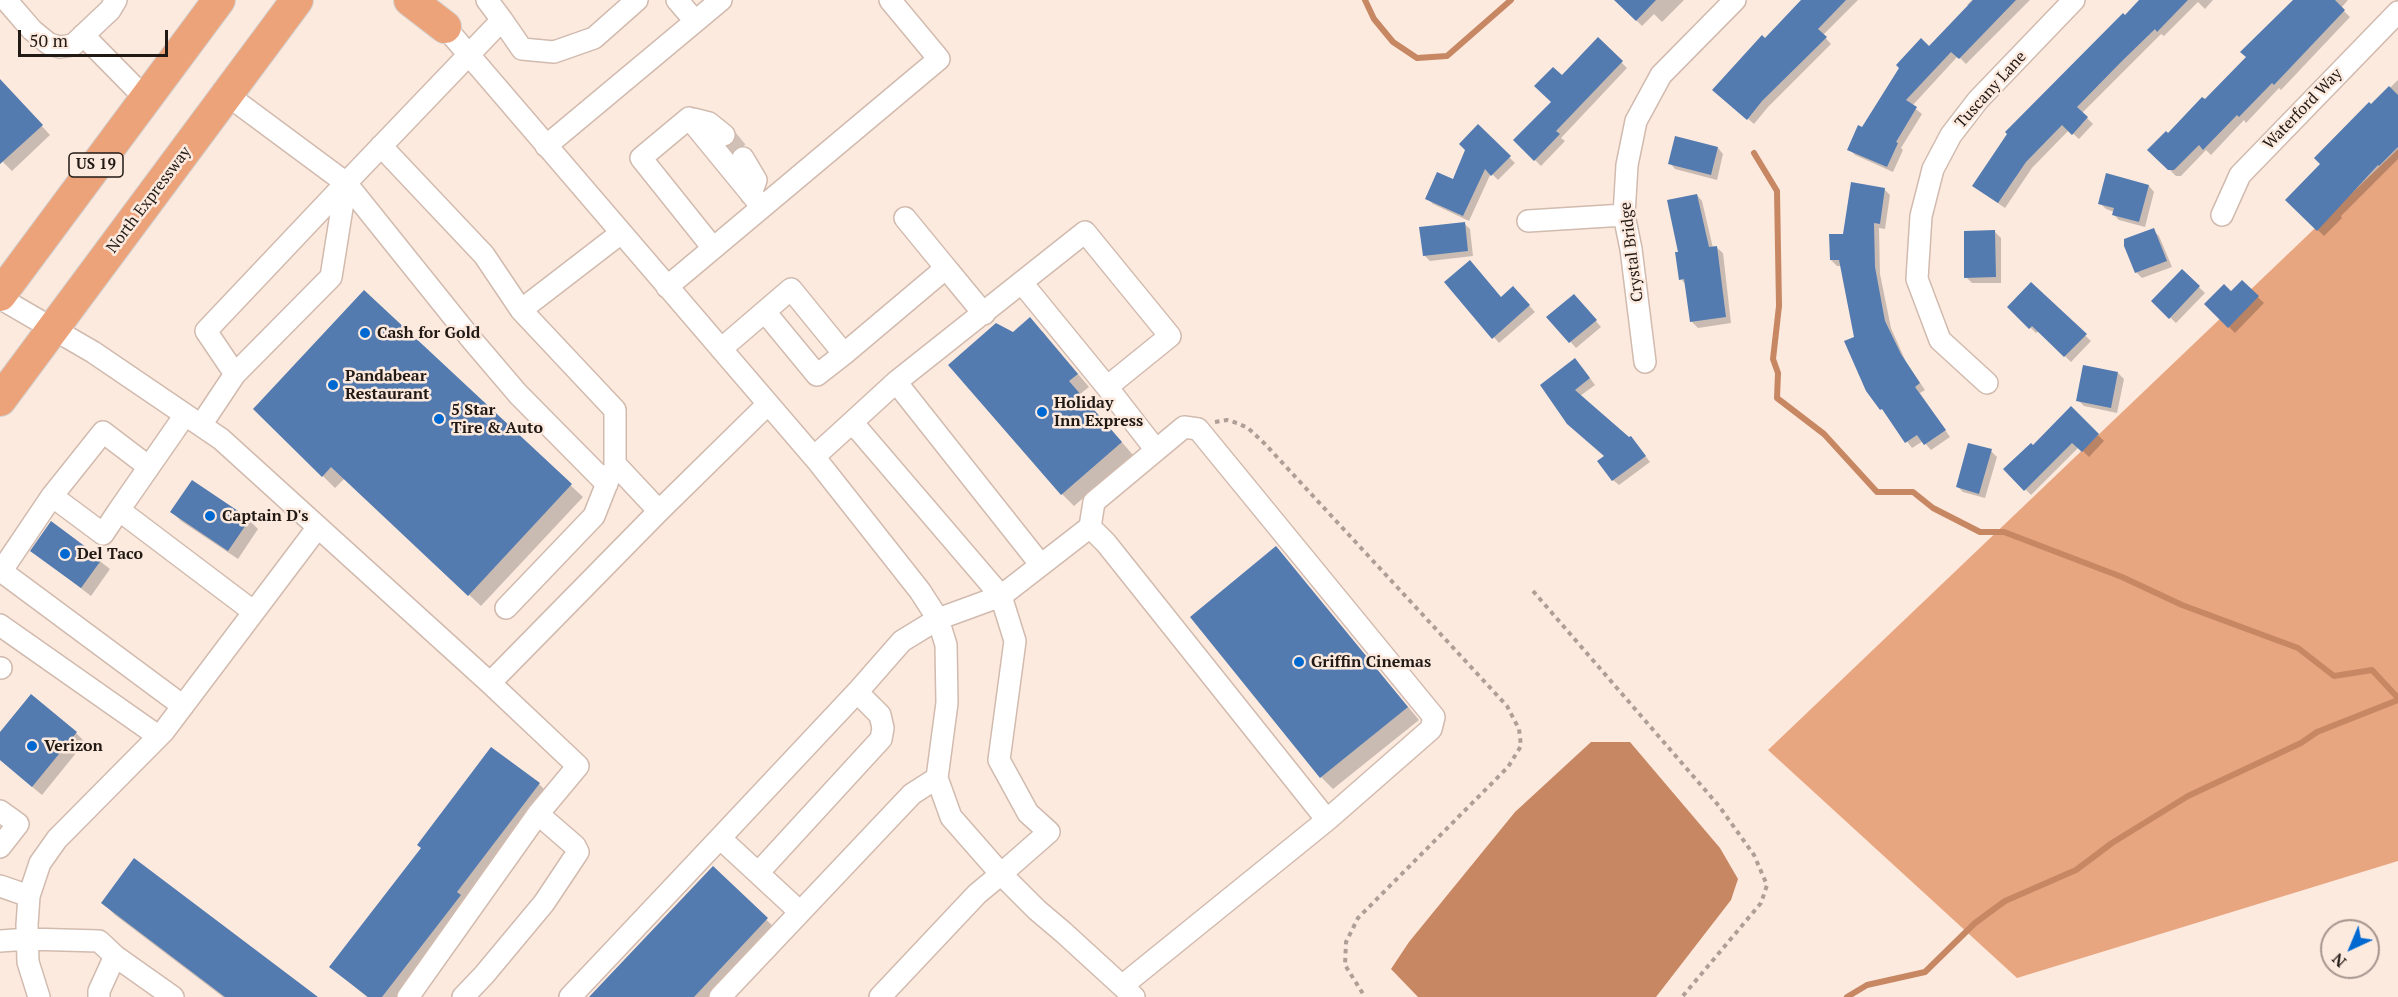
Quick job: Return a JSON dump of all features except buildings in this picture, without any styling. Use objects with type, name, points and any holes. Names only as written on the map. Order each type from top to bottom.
[{"type":"highway","name":"US 19","points":[[0,296],[218,0]]},
{"type":"highway","name":"North Expressway","points":[[0,400],[297,0]]},
{"type":"highway","points":[[410,0],[445,27]]},
{"type":"highway","points":[[429,0],[445,27]]},
{"type":"street","points":[[6,0],[32,30],[49,44],[60,47],[73,45],[110,10],[116,0]]},
{"type":"street","points":[[487,0],[522,49],[554,52],[594,38],[637,0]]},
{"type":"street","points":[[677,0],[695,21]]},
{"type":"street","points":[[546,146],[721,0]]},
{"type":"street","points":[[667,287],[713,248],[757,200],[939,59],[890,0]]},
{"type":"street","name":"Crystal Bridge","points":[[1645,362],[1631,249],[1624,215],[1627,165],[1636,121],[1661,75],[1735,0]]},
{"type":"street","name":"Tuscany Lane","points":[[1987,383],[1940,340],[1917,279],[1921,216],[1933,169],[1951,135],[1978,100],[2074,0]]},
{"type":"street","name":"Waterford Way","points":[[2222,215],[2240,175],[2398,12]]},
{"type":"street","points":[[235,374],[206,331],[468,54],[502,21]]},
{"type":"street","points":[[445,27],[814,457],[921,591],[938,619],[946,645],[947,703],[937,778],[951,818],[1000,874],[1128,992],[1431,729],[1434,717],[1198,429],[1184,426],[1094,502],[1090,527],[1041,566],[1001,596],[938,619],[902,641],[857,692],[570,997]]},
{"type":"street","points":[[83,35],[146,99]]},
{"type":"street","points":[[226,94],[346,183],[518,394],[607,484]]},
{"type":"street","points":[[689,118],[757,200]]},
{"type":"street","points":[[689,118],[709,123],[724,135]]},
{"type":"street","points":[[689,118],[641,158],[713,248]]},
{"type":"street","points":[[381,146],[484,255],[521,310],[615,411],[615,464],[594,516],[506,608]]},
{"type":"street","points":[[743,158],[756,180],[757,200]]},
{"type":"street","points":[[52,496],[103,534],[149,467],[235,374],[332,277],[346,183]]},
{"type":"street","points":[[1528,221],[1624,215]]},
{"type":"street","points":[[905,218],[984,314]]},
{"type":"street","points":[[814,457],[897,382],[1085,232],[1170,336],[1107,387]]},
{"type":"street","points":[[521,310],[621,233]]},
{"type":"street","points":[[765,312],[817,375],[946,268]]},
{"type":"street","points":[[1022,283],[1156,450]]},
{"type":"street","points":[[721,349],[792,290],[844,354]]},
{"type":"street","points":[[0,296],[93,352],[221,439],[578,766],[538,814],[408,997]]},
{"type":"street","points":[[897,382],[1041,566]]},
{"type":"street","points":[[490,683],[768,404]]},
{"type":"street","points":[[848,426],[858,429],[1001,596],[1015,641],[999,760],[1028,813],[1049,832],[977,894],[880,997]]},
{"type":"street","points":[[149,467],[102,432],[52,496],[1,572],[183,706]]},
{"type":"street","points":[[615,464],[659,511]]},
{"type":"street","points":[[119,510],[254,612]]},
{"type":"street","points":[[39,997],[28,963],[28,939],[29,896],[40,863],[57,839],[158,736],[183,706],[318,527]]},
{"type":"street","points":[[1090,527],[1116,555],[1327,820]]},
{"type":"street","points":[[0,625],[158,736]]},
{"type":"street","points":[[758,873],[880,739],[883,728],[880,715],[857,692]]},
{"type":"street","points":[[720,997],[912,794],[937,778]]},
{"type":"street","points":[[0,811],[18,824],[0,847]]},
{"type":"street","points":[[463,997],[537,911],[578,852],[575,846],[538,814]]},
{"type":"street","points":[[720,838],[800,912]]},
{"type":"street","points":[[0,886],[29,896]]},
{"type":"street","points":[[0,941],[28,939],[99,941],[115,956],[172,997]]},
{"type":"street","points":[[99,997],[99,991],[115,956]]},
{"type":"path","points":[[1533,591],[1719,806],[1754,855],[1767,885],[1761,903],[1682,997]]},
{"type":"shaded area","points":[[2398,149],[2398,861],[2017,978],[1768,750]]},
{"type":"shaded area","points":[[1591,742],[1630,742],[1720,848],[1738,879],[1731,900],[1656,997],[1418,997],[1391,969],[1409,942],[1515,812]]},
{"type":"waterway","points":[[1365,0],[1374,19],[1393,42],[1417,58],[1447,56],[1511,0]]},
{"type":"waterway","points":[[1754,153],[1777,191],[1779,306],[1773,359],[1778,373],[1777,398],[1824,434],[1877,492],[1913,492],[1933,508],[1980,532],[2004,532],[2122,577],[2182,605],[2298,648],[2334,676],[2372,670],[2398,698]]},
{"type":"waterway","points":[[1847,997],[1867,985],[1925,972],[1975,923],[2005,901],[2076,870],[2112,843],[2188,796],[2301,743],[2317,732],[2398,700]]},
{"type":"tunnel","points":[[724,135],[743,158]]},
{"type":"place","name":"Cash for Gold","points":[[365,333]]},
{"type":"place","name":"Pandabear Restaurant","points":[[333,385]]},
{"type":"place","name":"Holiday Inn Express","points":[[1042,412]]},
{"type":"place","name":"5 Star Tire & Auto","points":[[439,419]]},
{"type":"place","name":"Captain D's","points":[[210,516]]},
{"type":"place","name":"Del Taco","points":[[65,554]]},
{"type":"place","name":"Griffin Cinemas","points":[[1299,662]]},
{"type":"place","name":"Verizon","points":[[32,746]]}]
